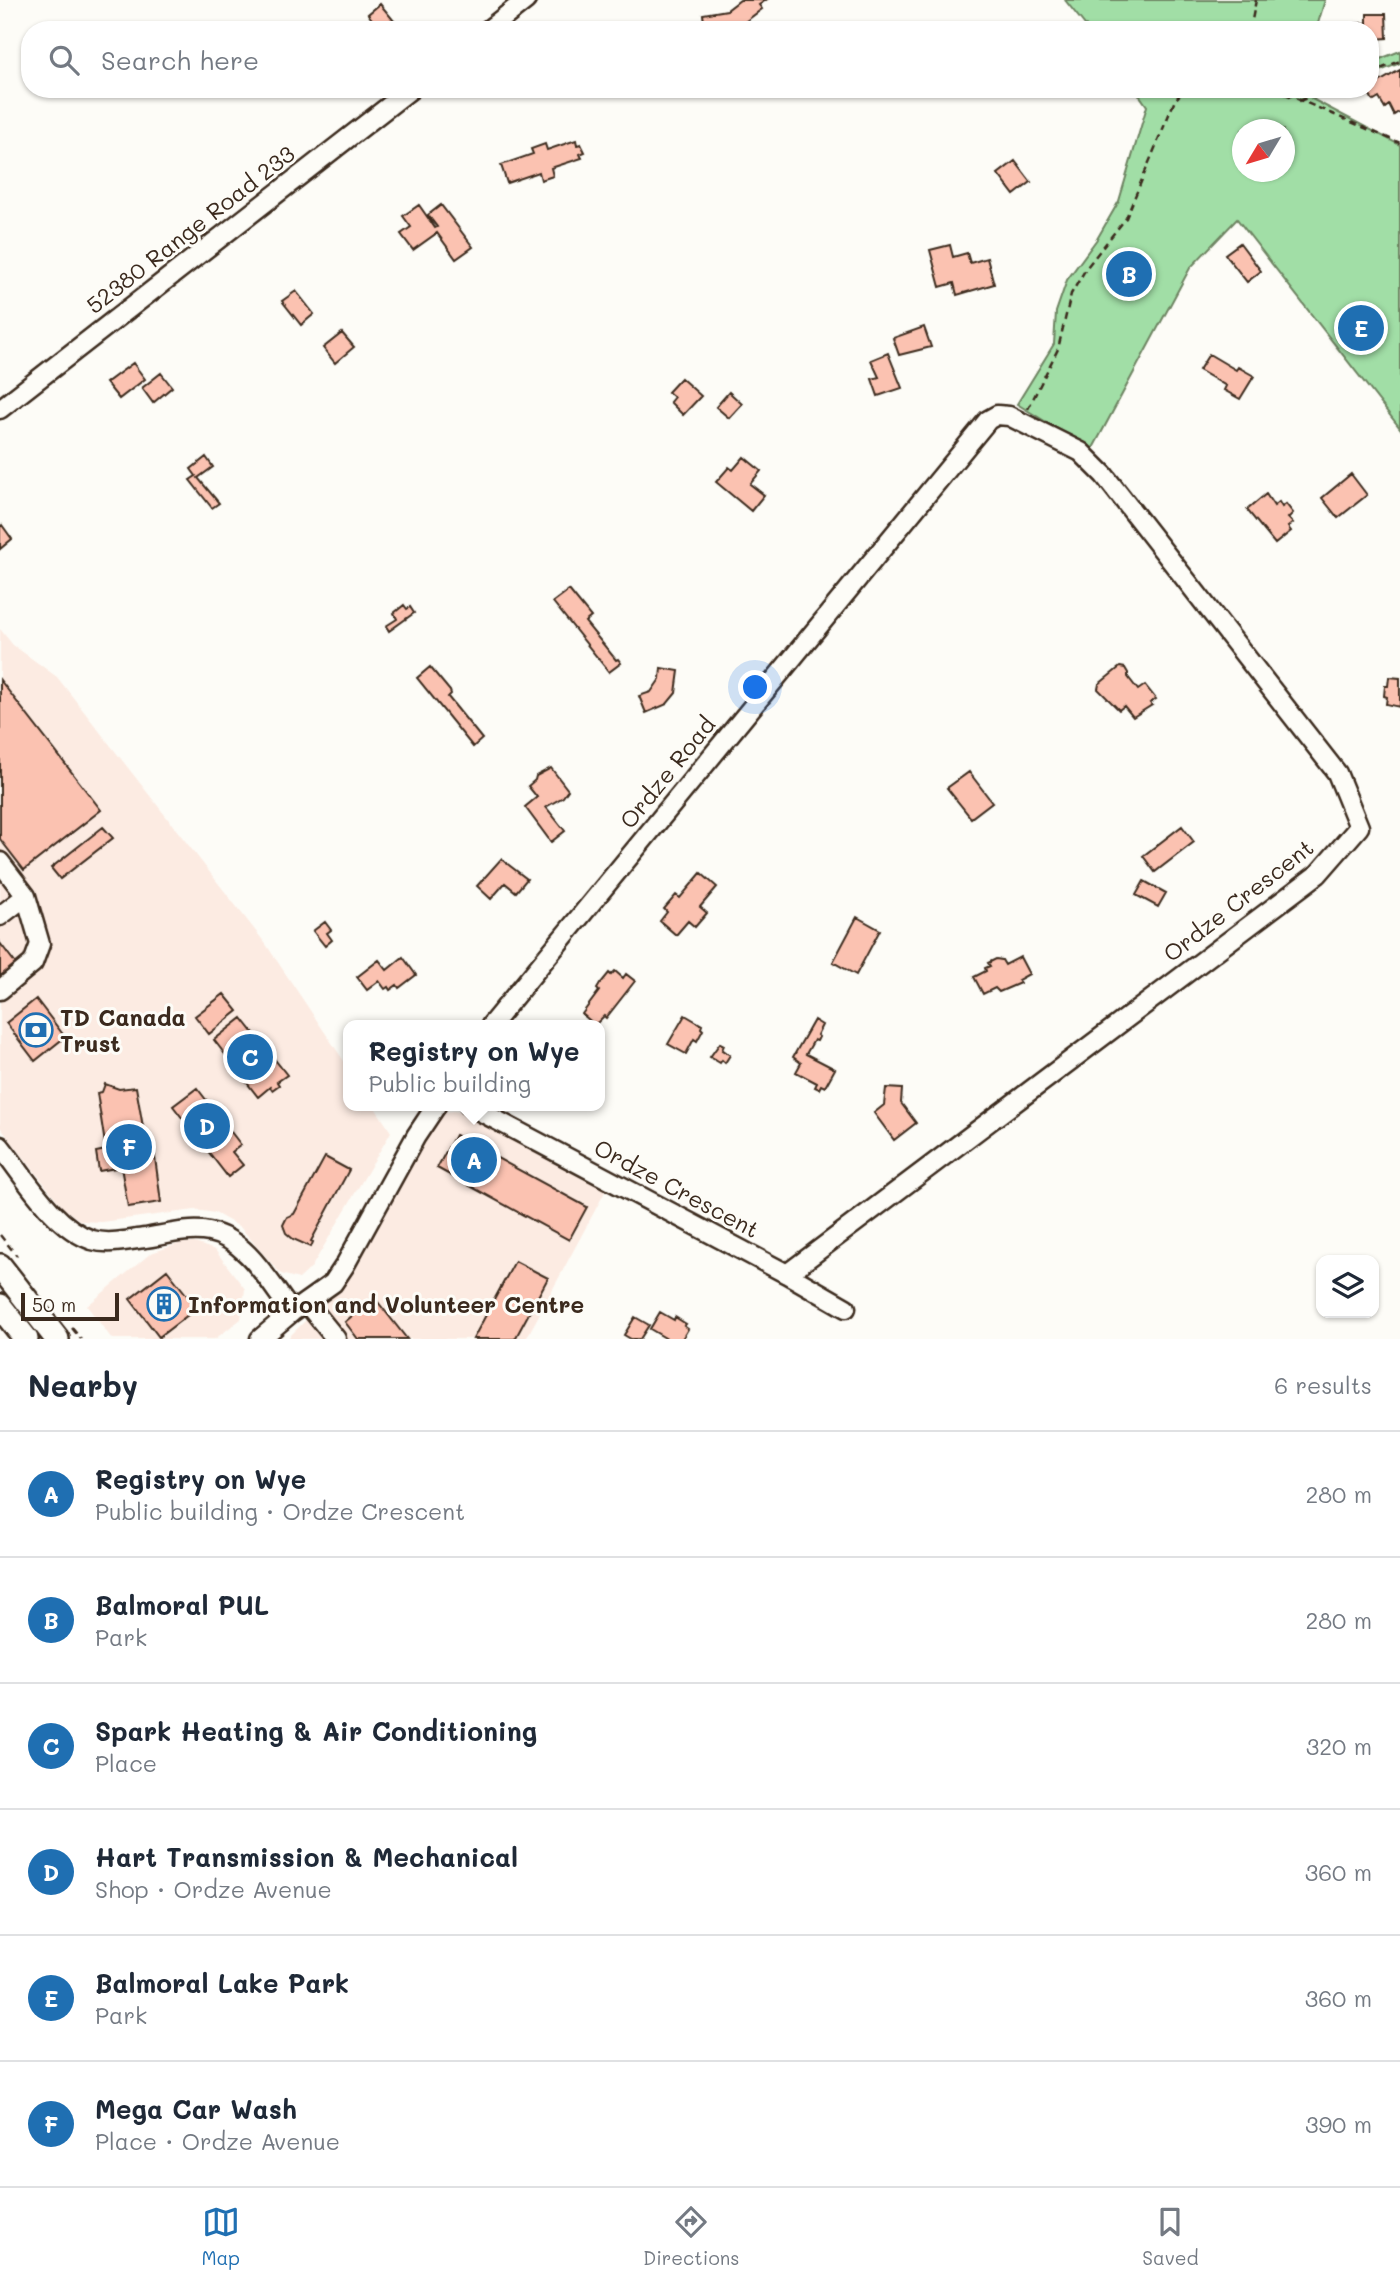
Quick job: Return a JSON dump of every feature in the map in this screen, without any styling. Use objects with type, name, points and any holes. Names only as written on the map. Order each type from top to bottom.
[{"type":"main road","points":[[0,1266],[57,1339]]},
{"type":"main road","points":[[0,1306],[26,1339]]},
{"type":"street","points":[[499,21],[526,0]]},
{"type":"street","name":"52380 Range Road 233","points":[[0,410],[399,98]]},
{"type":"street","name":"Ordze Crescent","points":[[787,1274],[1318,874],[1359,827],[1337,773],[1104,475],[1081,452],[1009,415],[998,415],[988,420]]},
{"type":"street","name":"Ordze Road","points":[[495,1020],[988,420]]},
{"type":"street","points":[[0,862],[26,896],[40,944],[33,963],[0,990]]},
{"type":"street","points":[[0,916],[26,896]]},
{"type":"street","points":[[260,1339],[333,1283],[433,1111]]},
{"type":"street","name":"Ordze Crescent","points":[[479,1111],[846,1308]]},
{"type":"street","points":[[0,1146],[58,1221],[76,1232],[93,1240],[110,1242],[192,1231],[210,1232],[230,1240],[245,1251],[299,1307],[336,1339]]},
{"type":"path","points":[[1250,21],[1255,0]]},
{"type":"path","points":[[1379,69],[1400,61]]},
{"type":"path","points":[[1023,422],[1058,349],[1071,294],[1087,267],[1126,218],[1177,98]]},
{"type":"path","points":[[1291,98],[1367,127],[1400,143]]},
{"type":"path","points":[[1299,102],[1309,98]]},
{"type":"shaded area","points":[[0,629],[13,645],[57,677],[265,943],[343,1060],[343,1111],[377,1111],[391,1132],[311,1268],[299,1279],[281,1274],[240,1227],[215,1213],[195,1210],[101,1222],[81,1221],[64,1209],[0,1127]]},
{"type":"shaded area","points":[[441,1112],[466,1112],[607,1188],[526,1339],[287,1339],[323,1303],[419,1141]]},
{"type":"shaded area","points":[[181,1243],[195,1243],[215,1250],[245,1289],[241,1319],[215,1339],[112,1339],[87,1306],[151,1253]]},
{"type":"green space","points":[[1065,0],[1325,0],[1319,21],[1082,21]]},
{"type":"green space","points":[[1400,51],[1400,63],[1379,71],[1379,59]]},
{"type":"green space","points":[[1141,98],[1314,98],[1312,99],[1400,145],[1400,428],[1237,219],[1190,268],[1092,450],[1017,404],[1054,344],[1056,312],[1067,280],[1097,239],[1119,201],[1147,106]]},
{"type":"building","points":[[740,0],[766,0],[759,5],[762,9],[746,21],[704,21],[703,14],[727,10]]},
{"type":"building","points":[[380,4],[394,21],[373,21],[368,14]]},
{"type":"building","points":[[1367,14],[1386,14],[1387,38],[1379,39],[1379,21],[1367,21]]},
{"type":"building","points":[[1400,70],[1400,111],[1394,115],[1389,105],[1385,108],[1379,98],[1379,82]]},
{"type":"building","points":[[576,140],[577,145],[581,144],[585,152],[580,154],[582,158],[551,168],[553,176],[541,180],[539,172],[507,183],[501,165],[533,154],[531,149],[545,144],[547,150]]},
{"type":"building","points":[[1015,161],[1031,182],[1014,195],[998,174]]},
{"type":"building","points":[[419,205],[435,228],[437,227],[428,215],[441,205],[473,247],[456,259],[437,233],[413,250],[401,234],[411,227],[403,216]]},
{"type":"building","points":[[1240,243],[1261,271],[1247,282],[1225,254]]},
{"type":"building","points":[[950,245],[953,257],[967,253],[970,263],[987,258],[994,284],[957,295],[954,283],[940,287],[930,250]]},
{"type":"building","points":[[296,291],[314,314],[301,325],[282,301]]},
{"type":"building","points":[[924,327],[931,347],[899,355],[893,338]]},
{"type":"building","points":[[342,333],[354,347],[335,363],[323,348]]},
{"type":"building","points":[[888,353],[902,388],[878,396],[872,379],[879,377],[871,360]]},
{"type":"building","points":[[1209,354],[1236,370],[1238,367],[1254,376],[1240,399],[1224,390],[1226,386],[1199,370]]},
{"type":"building","points":[[133,363],[145,379],[119,399],[106,383]]},
{"type":"building","points":[[161,373],[172,387],[153,403],[142,388]]},
{"type":"building","points":[[681,378],[701,396],[683,415],[670,402],[674,397],[668,392]]},
{"type":"building","points":[[729,392],[742,404],[729,418],[716,407]]},
{"type":"building","points":[[206,457],[213,467],[198,478],[219,503],[212,508],[190,480],[196,476],[191,469]]},
{"type":"building","points":[[744,457],[761,471],[750,484],[764,495],[751,511],[716,482],[729,467],[733,470]]},
{"type":"building","points":[[1351,474],[1367,495],[1338,518],[1322,498]]},
{"type":"building","points":[[1266,494],[1274,506],[1279,502],[1282,507],[1286,504],[1293,513],[1288,518],[1293,523],[1288,527],[1291,531],[1275,544],[1247,510]]},
{"type":"building","points":[[2,525],[12,539],[0,549],[0,527]]},
{"type":"building","points":[[569,590],[591,617],[585,622],[621,663],[609,672],[553,602]]},
{"type":"building","points":[[404,605],[407,609],[410,607],[414,613],[389,631],[386,626],[397,619],[394,613]]},
{"type":"building","points":[[430,667],[450,691],[448,697],[482,739],[473,747],[417,678]]},
{"type":"building","points":[[1120,667],[1125,668],[1138,690],[1145,685],[1156,699],[1150,703],[1152,705],[1133,717],[1124,706],[1119,710],[1098,689],[1099,684]]},
{"type":"building","points":[[661,668],[679,671],[676,693],[667,704],[646,713],[639,696],[651,692],[660,679]]},
{"type":"building","points":[[1389,677],[1400,678],[1400,707],[1386,704],[1385,686],[1388,686]]},
{"type":"building","points":[[0,680],[101,810],[24,870],[0,839]]},
{"type":"building","points":[[551,768],[568,790],[563,797],[546,807],[565,831],[551,842],[525,807],[537,797],[528,786],[536,776]]},
{"type":"building","points":[[969,772],[992,802],[971,818],[947,788]]},
{"type":"building","points":[[1182,826],[1194,842],[1155,872],[1143,856]]},
{"type":"building","points":[[103,827],[113,838],[60,879],[51,868]]},
{"type":"building","points":[[501,859],[527,879],[516,892],[505,883],[491,899],[477,886]]},
{"type":"building","points":[[701,873],[717,887],[700,907],[707,913],[695,927],[688,921],[676,935],[660,921],[667,912],[664,909],[676,895],[680,898]]},
{"type":"building","points":[[1144,881],[1166,893],[1158,907],[1136,895]]},
{"type":"building","points":[[857,917],[880,930],[856,975],[833,962]]},
{"type":"building","points":[[325,922],[331,930],[327,933],[332,940],[325,946],[313,931]]},
{"type":"building","points":[[0,943],[19,968],[0,983]]},
{"type":"building","points":[[403,957],[416,975],[399,988],[397,985],[390,990],[388,987],[385,989],[379,981],[367,990],[357,977],[379,960],[387,970]]},
{"type":"building","points":[[1020,957],[1029,974],[1018,980],[1020,983],[999,992],[995,988],[983,994],[974,977],[986,971],[985,968],[990,966],[988,963],[996,959],[1002,960],[1005,965]]},
{"type":"building","points":[[615,971],[623,978],[626,974],[635,981],[606,1018],[604,1016],[600,1020],[589,1020],[582,1014],[599,991],[597,989],[600,984],[609,973],[611,975]]},
{"type":"building","points":[[224,994],[238,1011],[209,1034],[195,1016]]},
{"type":"building","name":"TD Canada Trust","points":[[36,999],[65,1037],[35,1061],[6,1023]]},
{"type":"building","points":[[685,1015],[702,1025],[703,1030],[697,1041],[694,1039],[686,1054],[668,1044]]},
{"type":"building","points":[[242,1018],[287,1075],[277,1082],[279,1085],[272,1090],[270,1087],[258,1097],[214,1040]]},
{"type":"building","points":[[814,1020],[822,1025],[817,1041],[814,1040],[806,1054],[835,1069],[825,1087],[821,1085],[819,1089],[815,1087],[817,1083],[796,1072],[801,1063],[793,1057]]},
{"type":"building","points":[[720,1043],[724,1045],[722,1050],[730,1055],[725,1063],[710,1057]]},
{"type":"building","points":[[105,1084],[119,1089],[136,1087],[146,1144],[153,1143],[161,1202],[128,1207],[121,1167],[99,1171],[96,1152],[106,1150],[97,1093],[102,1092]]},
{"type":"building","points":[[197,1088],[241,1145],[232,1152],[243,1165],[228,1177],[173,1106]]},
{"type":"building","points":[[886,1088],[902,1089],[901,1103],[916,1123],[894,1140],[874,1113],[884,1105]]},
{"type":"building","points":[[455,1135],[587,1207],[569,1240],[437,1168]]},
{"type":"building","points":[[325,1157],[349,1170],[311,1241],[311,1247],[293,1239],[286,1233],[283,1225],[287,1217],[294,1214]]},
{"type":"building","points":[[515,1261],[548,1278],[515,1339],[473,1339]]},
{"type":"building","name":"Information and Volunteer Centre","points":[[167,1270],[197,1308],[159,1337],[130,1299]]},
{"type":"building","points":[[374,1297],[407,1339],[358,1339],[345,1322]]},
{"type":"building","points":[[660,1312],[686,1324],[684,1326],[688,1329],[682,1339],[667,1339],[650,1329]]},
{"type":"building","points":[[635,1317],[649,1325],[640,1339],[631,1339],[624,1335]]},
{"type":"place","name":"Balmoral PUL","points":[[1129,274]]},
{"type":"place","name":"Balmoral Lake Park","points":[[1361,328]]},
{"type":"place","name":"TD Canada Trust","points":[[36,1030]]},
{"type":"place","name":"Spark Heating & Air Conditioning","points":[[250,1057]]},
{"type":"place","name":"Hart Transmission & Mechanical","points":[[207,1126]]},
{"type":"place","name":"Mega Car Wash","points":[[129,1147]]},
{"type":"place","name":"Registry on Wye","points":[[474,1160]]},
{"type":"place","name":"Information and Volunteer Centre","points":[[164,1304]]}]
